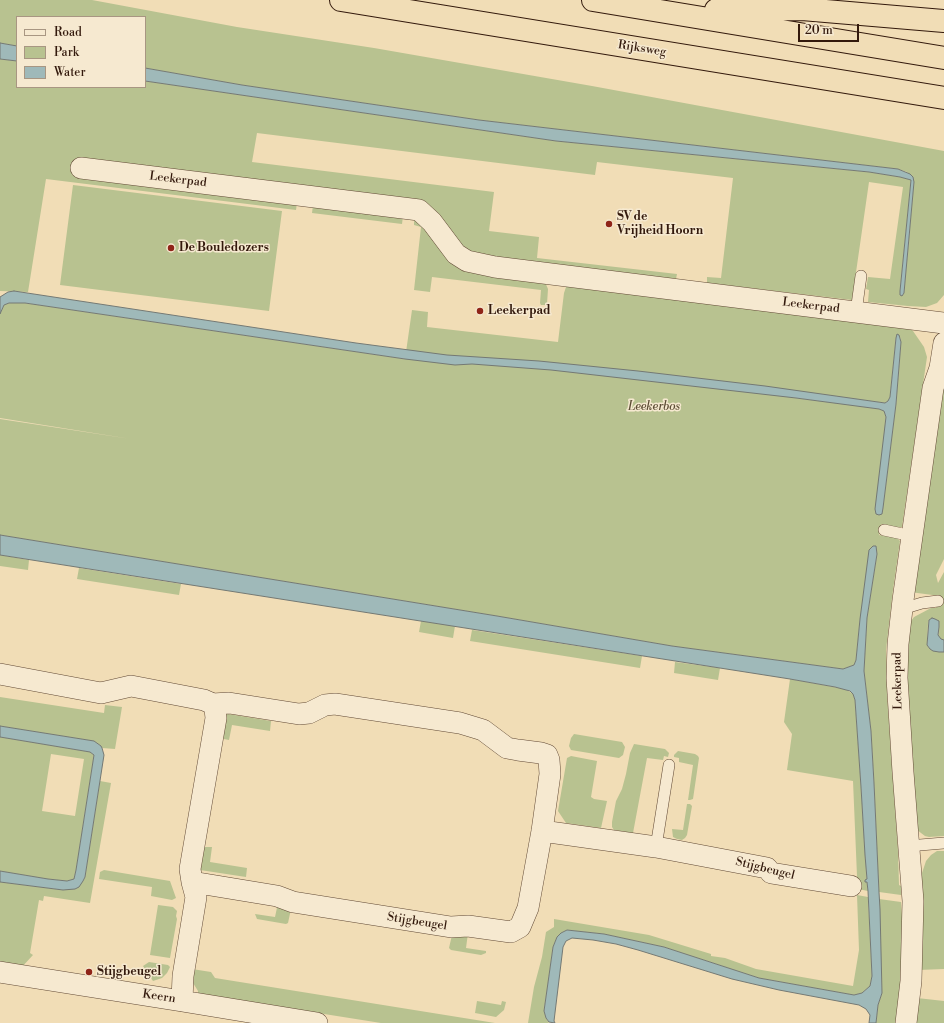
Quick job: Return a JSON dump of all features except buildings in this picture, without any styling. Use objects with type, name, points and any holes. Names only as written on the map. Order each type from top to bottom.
[{"type":"highway","name":"Rijksweg","points":[[341,0],[944,98]]},
{"type":"highway","points":[[593,0],[944,58]]},
{"type":"highway","points":[[657,10],[802,9],[944,21]]},
{"type":"street","name":"Leekerpad","points":[[80,168],[418,210],[432,222],[456,254],[467,261],[495,267],[944,323]]},
{"type":"street","name":"Leekerpad","points":[[906,1023],[911,980],[913,901],[897,678],[898,644],[933,388],[940,368],[944,343]]},
{"type":"street","name":"Stijgbeugel","points":[[0,674],[101,693],[131,686],[204,700],[213,704],[229,703],[299,714],[309,713],[325,705],[335,704],[460,723],[483,730],[507,748],[541,753],[547,755],[549,760],[550,774],[542,831],[528,908],[520,927],[511,932],[468,926],[443,926],[293,902],[277,896],[192,882]]},
{"type":"street","points":[[182,1001],[183,976],[196,897],[190,869],[216,718],[213,704]]},
{"type":"street","name":"Stijgbeugel","points":[[542,831],[656,847],[767,868],[771,873],[851,886]]},
{"type":"street","name":"Keern","points":[[0,972],[317,1023]]},
{"type":"lane","points":[[856,312],[861,276]]},
{"type":"lane","points":[[884,530],[912,536]]},
{"type":"lane","points":[[902,609],[922,603],[938,601]]},
{"type":"lane","points":[[656,847],[669,764]]},
{"type":"lane","points":[[908,846],[944,843]]},
{"type":"green space","points":[[0,0],[92,0],[237,27],[374,48],[592,86],[944,151],[944,295],[937,303],[926,307],[868,302],[869,290],[866,289],[868,277],[890,279],[903,187],[869,182],[852,300],[707,283],[707,277],[721,278],[733,178],[597,162],[595,175],[257,133],[252,162],[494,192],[489,231],[539,237],[537,258],[677,274],[676,279],[472,254],[409,202],[74,161],[72,175],[297,203],[296,210],[46,179],[28,292],[0,291],[0,59],[16,61],[16,88],[146,88],[146,81],[556,141],[869,172],[900,177],[911,180],[900,291],[902,296],[904,293],[914,182],[907,172],[898,169],[479,120],[242,85],[146,68],[146,16],[16,16],[16,46],[0,43]]},
{"type":"green space","name":"De Bouledozers","points":[[73,185],[282,211],[269,311],[60,285]]},
{"type":"green space","points":[[313,205],[403,216],[402,224],[312,213]]},
{"type":"green space","points":[[414,220],[423,226],[441,248],[545,282],[548,289],[547,304],[541,305],[540,303],[541,290],[432,277],[430,292],[414,290],[421,227],[414,225]]},
{"type":"green space","name":"Leekerbos","points":[[570,285],[908,327],[913,331],[924,347],[927,357],[902,527],[892,527],[881,524],[879,535],[893,537],[900,541],[886,650],[887,695],[898,850],[899,885],[901,886],[901,895],[879,892],[871,731],[864,671],[867,618],[877,554],[876,548],[860,619],[856,660],[854,665],[843,669],[672,646],[0,535],[0,419],[131,439],[0,418],[0,314],[4,305],[9,303],[25,303],[405,359],[412,310],[428,312],[427,327],[558,342],[566,287]],"holes":[[[900,337],[901,342],[896,404],[882,514],[886,417],[884,411],[860,406],[796,398],[770,388],[885,403],[890,397],[896,338]]]},
{"type":"green space","points":[[944,387],[944,559],[936,575],[938,583],[944,572],[944,640],[941,640],[938,637],[939,627],[930,619],[928,624],[927,645],[930,649],[944,652],[944,836],[929,837],[925,836],[916,829],[907,739],[908,625],[914,617],[931,608],[936,608],[940,596],[910,592],[939,390]]},
{"type":"green space","points":[[0,555],[29,560],[28,570],[0,566]]},
{"type":"green space","points":[[79,568],[181,584],[179,595],[77,579]]},
{"type":"green space","points":[[421,621],[455,626],[453,638],[419,632]]},
{"type":"green space","points":[[472,630],[642,656],[640,668],[470,641]]},
{"type":"green space","points":[[675,662],[720,668],[718,680],[674,673]]},
{"type":"green space","points":[[790,679],[845,689],[853,694],[855,700],[867,880],[865,882],[867,882],[868,891],[858,889],[856,880],[853,781],[787,770],[792,734],[784,722]]},
{"type":"green space","points":[[0,697],[104,713],[105,705],[122,707],[115,749],[102,748],[93,741],[0,726]]},
{"type":"green space","points":[[228,714],[271,721],[270,731],[232,725],[229,740],[224,739],[221,736],[225,715]]},
{"type":"green space","points":[[574,734],[622,742],[625,747],[623,755],[619,758],[571,750],[569,746],[571,738]]},
{"type":"green space","points":[[0,737],[90,752],[94,755],[74,879],[67,881],[48,879],[0,871]],"holes":[[[51,754],[84,759],[75,816],[42,811]]]},
{"type":"green space","points":[[634,744],[665,749],[669,753],[668,757],[664,756],[663,760],[647,758],[633,833],[614,830],[612,827],[612,822],[616,801],[622,789],[630,753]]},
{"type":"green space","points":[[678,751],[695,754],[699,758],[693,799],[690,800],[688,800],[693,765],[679,762],[679,758],[674,757]]},
{"type":"green space","points":[[571,756],[597,761],[591,797],[594,799],[607,801],[601,828],[566,823],[558,811],[567,758]]},
{"type":"green space","points":[[100,781],[111,783],[90,903],[44,896],[43,901],[39,900],[30,953],[33,955],[21,968],[0,965],[0,882],[63,890],[83,881],[85,877]]},
{"type":"green space","points":[[687,804],[692,806],[687,835],[682,840],[677,839],[673,837],[672,829],[683,830]]},
{"type":"green space","points":[[205,847],[212,847],[210,862],[247,868],[246,877],[200,870],[203,849]]},
{"type":"green space","points":[[937,851],[944,851],[944,969],[918,970],[918,885],[926,861]]},
{"type":"green space","points":[[104,870],[170,881],[176,898],[172,900],[151,896],[152,887],[99,879],[100,872]]},
{"type":"green space","points":[[857,895],[868,897],[872,976],[870,986],[862,993],[854,995],[759,978],[664,947],[604,934],[567,930],[557,937],[553,947],[544,1011],[549,1023],[528,1023],[546,932],[554,927],[554,919],[649,935],[711,954],[711,956],[725,958],[756,969],[853,986],[859,950]]},
{"type":"green space","points":[[879,899],[901,902],[903,931],[896,1023],[876,1023],[878,1005],[882,993]]},
{"type":"green space","points":[[278,903],[291,909],[288,923],[286,924],[257,919],[255,914],[275,917]]},
{"type":"green space","points":[[158,905],[173,907],[177,911],[170,958],[150,955]]},
{"type":"green space","points":[[468,933],[466,948],[486,951],[486,953],[481,955],[451,950],[449,948],[452,935]]},
{"type":"green space","points":[[149,962],[168,965],[170,967],[162,978],[153,981],[143,966]]},
{"type":"green space","points":[[192,969],[211,972],[215,978],[495,1023],[381,1023],[198,994],[198,991],[190,978]]},
{"type":"green space","points":[[917,998],[944,1001],[944,1023],[915,1023]]},
{"type":"green space","points":[[477,1001],[501,1005],[502,1001],[506,1002],[504,1010],[496,1017],[475,1013]]},
{"type":"water","points":[[0,43],[16,46],[16,61],[0,59]]},
{"type":"water","points":[[146,68],[242,85],[479,120],[898,169],[910,174],[913,177],[914,182],[904,293],[902,296],[900,295],[911,180],[869,172],[556,141],[146,81]]},
{"type":"water","points":[[14,291],[356,343],[447,355],[539,361],[638,371],[765,386],[885,403],[890,397],[897,334],[899,335],[901,342],[896,404],[882,514],[876,514],[875,509],[886,417],[884,411],[879,409],[551,370],[472,364],[455,365],[405,359],[25,303],[9,303],[4,305],[0,314],[0,297],[8,292]]},
{"type":"water","points":[[0,535],[672,646],[843,669],[854,665],[856,660],[869,550],[873,546],[876,546],[877,554],[867,618],[864,671],[871,731],[880,909],[882,993],[878,1005],[876,1023],[869,1023],[870,1015],[866,1009],[859,1005],[779,990],[732,979],[616,944],[572,938],[566,941],[563,947],[554,1021],[555,1023],[549,1022],[544,1011],[553,947],[557,937],[567,930],[604,934],[664,947],[759,978],[854,995],[862,993],[870,986],[872,976],[868,891],[867,882],[865,882],[867,879],[861,787],[855,700],[850,691],[790,679],[0,555]]},
{"type":"water","points":[[932,618],[939,621],[938,635],[944,640],[944,652],[933,651],[927,645],[929,620]]},
{"type":"water","points":[[0,726],[94,741],[102,748],[104,755],[85,877],[79,887],[75,889],[63,890],[0,882],[0,871],[48,879],[67,881],[74,879],[94,755],[90,752],[0,737]]},
{"type":"place","name":"SV de Vrijheid Hoorn","points":[[609,224]]},
{"type":"place","name":"De Bouledozers","points":[[171,248]]},
{"type":"place","name":"Leekerpad","points":[[480,311]]},
{"type":"place","name":"Stijgbeugel","points":[[89,972]]}]
